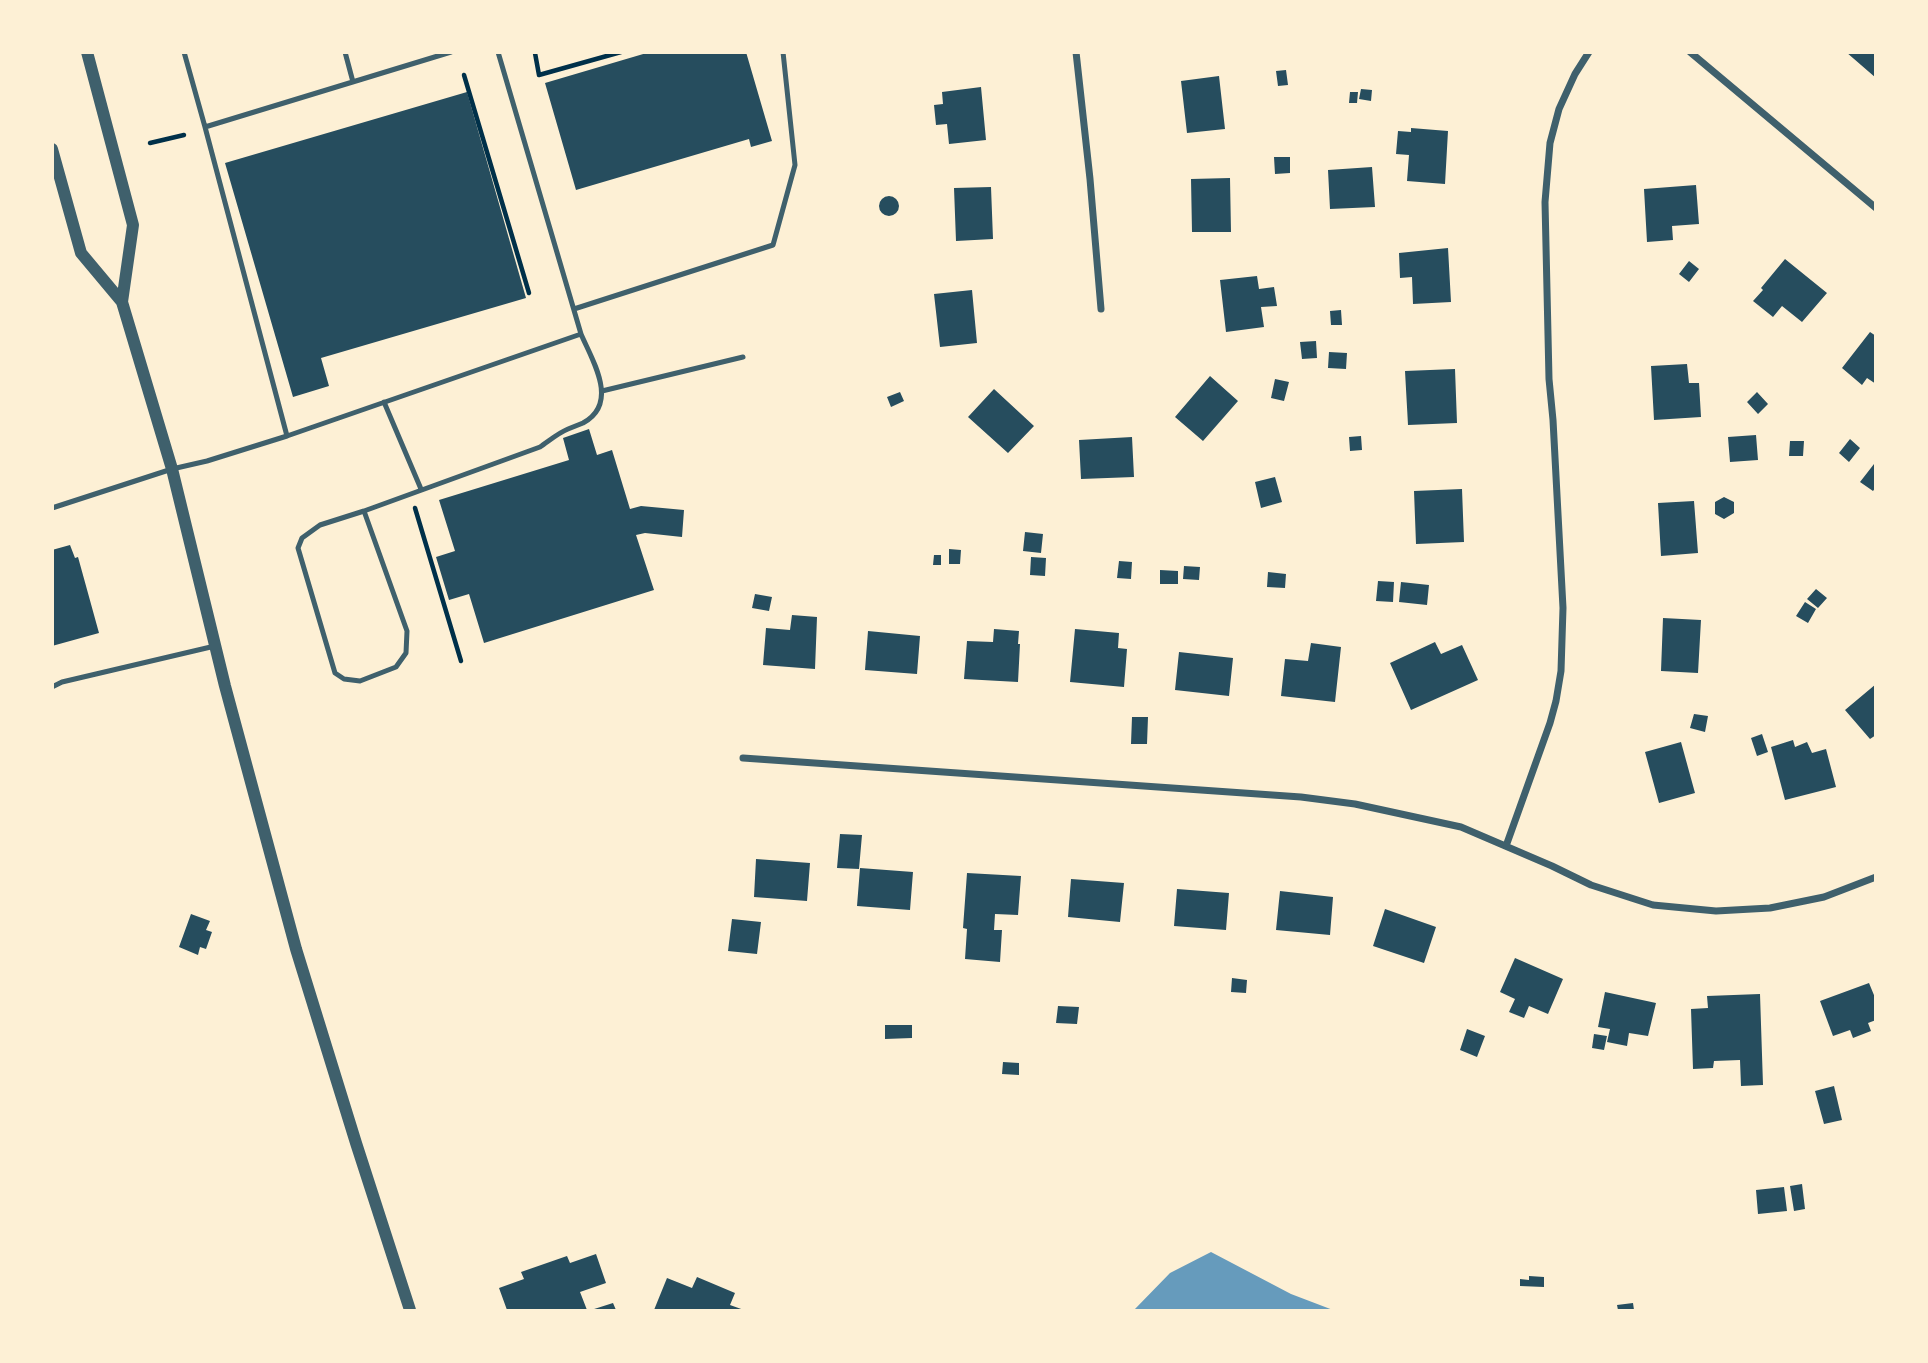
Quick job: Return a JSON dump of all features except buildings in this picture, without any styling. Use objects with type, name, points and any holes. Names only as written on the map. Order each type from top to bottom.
[{"type":"street","points":[[87,52],[133,225],[122,302]]},
{"type":"street","points":[[1076,52],[1101,309]]},
{"type":"street","points":[[1506,846],[1550,723],[1561,671],[1563,608],[1549,379],[1545,202],[1550,143],[1559,109],[1575,74],[1589,52]]},
{"type":"street","points":[[1690,52],[1875,208]]},
{"type":"street","points":[[52,149],[80,253],[122,302],[172,469],[215,646],[296,949],[411,1311]]},
{"type":"street","points":[[743,758],[1301,797],[1355,804],[1461,827],[1591,886],[1653,905],[1716,911],[1770,908],[1824,897],[1875,877]]},
{"type":"lane","points":[[184,52],[287,436]]},
{"type":"lane","points":[[345,52],[353,82]]},
{"type":"lane","points":[[205,127],[432,55],[451,52]]},
{"type":"lane","points":[[364,511],[407,631],[406,653],[396,667],[360,681],[344,679],[335,673],[298,548],[302,538],[320,525],[540,447],[565,430],[586,422],[598,408],[602,391],[600,377],[581,334],[498,52]]},
{"type":"lane","points":[[574,309],[773,245],[795,165],[783,52]]},
{"type":"lane","points":[[52,508],[172,469],[287,436],[581,334]]},
{"type":"lane","points":[[602,391],[743,357]]},
{"type":"lane","points":[[384,402],[421,489]]},
{"type":"lane","points":[[52,687],[62,681],[215,646]]},
{"type":"path","points":[[535,52],[539,75],[621,52]]},
{"type":"path","points":[[464,75],[529,293]]},
{"type":"path","points":[[150,143],[184,135]]},
{"type":"path","points":[[415,508],[461,661]]},
{"type":"water","points":[[1211,1252],[1291,1294],[1333,1310],[1134,1310],[1170,1273]]}]
